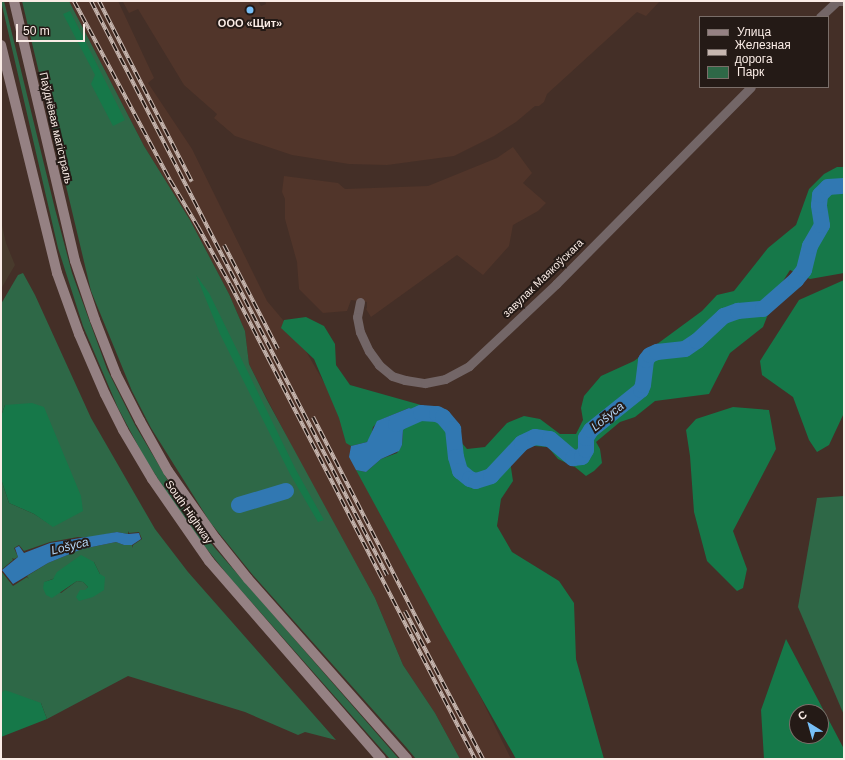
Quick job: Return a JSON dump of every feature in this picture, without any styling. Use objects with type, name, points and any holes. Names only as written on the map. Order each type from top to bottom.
[{"type":"main road","name":"South Highway","points":[[14,1],[75,261],[94,320],[114,367],[140,421],[168,472],[216,539],[248,579],[407,759]]},
{"type":"main road","name":"South Highway","points":[[1,45],[57,273],[82,341],[105,394],[123,430],[152,479],[209,561],[381,759]]},
{"type":"street","points":[[821,16],[837,1],[844,1]]},
{"type":"street","name":"завулак Маякоўскага","points":[[360,302],[357,317],[360,332],[369,351],[379,365],[392,376],[425,383],[445,379],[469,366],[556,284],[750,88]]},
{"type":"shaded area","points":[[69,1],[118,1],[154,78],[148,83],[192,149],[267,301],[299,339],[338,407],[511,759],[460,759],[435,713],[403,665],[375,598],[303,468],[249,364],[245,331],[229,294],[190,220],[144,146]]},
{"type":"shaded area","points":[[258,1],[261,6],[266,4],[265,1],[660,1],[646,16],[637,12],[547,94],[544,102],[539,106],[535,106],[516,122],[494,136],[454,156],[387,165],[349,164],[292,155],[235,136],[214,118],[217,114],[184,85],[138,9],[129,13],[123,2]]},
{"type":"shaded area","points":[[513,147],[532,173],[523,183],[546,203],[538,211],[513,225],[509,246],[483,275],[457,255],[371,317],[366,309],[367,302],[351,300],[347,311],[323,313],[299,289],[297,262],[285,219],[285,199],[282,192],[284,176],[338,183],[345,189],[428,186],[497,158]]},
{"type":"shaded area","points":[[1,221],[6,243],[15,265],[1,289]]},
{"type":"green space","points":[[1,1],[4,1],[72,273],[107,369],[135,425],[186,511],[214,547],[399,759],[390,759],[231,579],[202,543],[181,515],[143,455],[118,408],[83,326],[58,248]]},
{"type":"green space","points":[[22,1],[69,1],[144,146],[190,220],[229,294],[245,331],[249,364],[267,400],[375,598],[403,665],[435,713],[460,759],[416,759],[252,574],[210,522],[151,428],[132,391],[91,291]]},
{"type":"green space","points":[[70,11],[125,120],[113,126],[91,84],[95,75],[63,14]]},
{"type":"green space","points":[[837,167],[844,167],[844,273],[810,279],[790,270],[778,289],[763,327],[730,353],[709,394],[655,401],[635,417],[620,422],[596,442],[600,449],[602,463],[586,476],[575,467],[558,459],[548,447],[521,445],[510,461],[513,481],[501,499],[497,526],[512,552],[559,581],[574,603],[576,659],[604,759],[516,759],[443,630],[356,470],[366,472],[381,459],[397,453],[402,445],[403,430],[413,422],[415,412],[409,408],[380,420],[373,427],[371,436],[367,442],[351,446],[346,443],[339,418],[314,359],[281,328],[284,320],[306,317],[324,326],[335,344],[336,365],[350,385],[421,405],[443,421],[467,449],[485,447],[507,423],[524,416],[540,419],[560,434],[576,434],[583,420],[581,408],[584,396],[601,376],[634,361],[702,311],[717,295],[734,291],[768,248],[796,225],[809,189],[824,174]]},
{"type":"green space","points":[[23,273],[35,295],[91,418],[155,529],[188,572],[336,740],[305,732],[298,735],[245,712],[128,676],[47,719],[41,703],[3,710],[1,708],[1,571],[13,586],[27,577],[29,579],[27,576],[48,563],[82,549],[116,542],[124,545],[132,545],[133,548],[133,545],[142,539],[139,532],[129,533],[128,531],[128,534],[117,532],[88,538],[78,537],[50,542],[24,551],[19,545],[14,548],[18,557],[14,559],[12,558],[13,560],[1,570],[1,479],[9,503],[34,514],[53,526],[5,405],[1,416],[1,304],[18,275]],"holes":[[[94,562],[100,574],[79,601],[88,587],[83,582],[77,581],[61,593],[45,582]]]},
{"type":"green space","points":[[196,275],[209,293],[296,470],[324,520],[318,522],[290,474],[220,334]]},
{"type":"green space","points":[[844,280],[844,413],[829,445],[817,452],[809,440],[793,397],[762,375],[760,361],[799,300]]},
{"type":"green space","points":[[32,403],[44,407],[81,496],[83,511],[53,527],[34,514],[9,503],[1,479],[1,416],[5,405]]},
{"type":"green space","points":[[733,407],[769,410],[776,449],[733,531],[747,569],[743,588],[737,591],[707,561],[694,512],[690,456],[686,430],[696,419]]},
{"type":"green space","points":[[844,496],[844,715],[798,607],[817,498]]},
{"type":"green space","points":[[81,555],[94,562],[100,574],[105,577],[104,590],[93,597],[79,601],[76,597],[80,590],[85,590],[88,587],[83,582],[77,581],[52,598],[46,595],[43,588],[44,582],[53,579],[57,572]]},
{"type":"green space","points":[[786,639],[820,704],[789,704],[789,744],[829,744],[829,721],[844,749],[844,759],[764,759],[761,710]]},
{"type":"green space","points":[[5,690],[41,703],[47,719],[1,737],[1,708],[3,709],[1,693]]},
{"type":"water","points":[[409,408],[414,410],[415,415],[413,422],[403,430],[402,445],[399,451],[381,459],[366,472],[356,470],[349,457],[351,446],[367,442],[377,421]]},
{"type":"water","points":[[117,532],[128,534],[139,533],[141,539],[132,545],[124,545],[116,542],[82,549],[48,563],[13,584],[2,570],[18,557],[15,548],[19,546],[24,553],[50,543]]},
{"type":"waterway","name":"Lošyca","points":[[396,424],[421,413],[437,414],[443,417],[453,429],[456,457],[460,471],[470,479],[476,481],[491,476],[522,443],[535,437],[550,439],[573,458],[582,457],[586,450],[586,438],[591,430],[641,390],[646,360],[650,355],[657,352],[685,349],[697,341],[724,316],[738,311],[763,309],[796,280],[804,270],[810,246],[822,225],[819,205],[820,195],[828,187],[844,186]]},
{"type":"waterway","name":"Lošyca","points":[[239,505],[286,491]]},
{"type":"railway","points":[[74,1],[170,180],[231,286],[475,759]]},
{"type":"railway","points":[[91,1],[387,575]]},
{"type":"railway","points":[[99,1],[192,182]]},
{"type":"railway","points":[[224,245],[278,349]]},
{"type":"railway","points":[[313,417],[429,643]]},
{"type":"railway","points":[[405,611],[483,759]]},
{"type":"place","name":"ООО «Щит»","points":[[250,10]]}]
